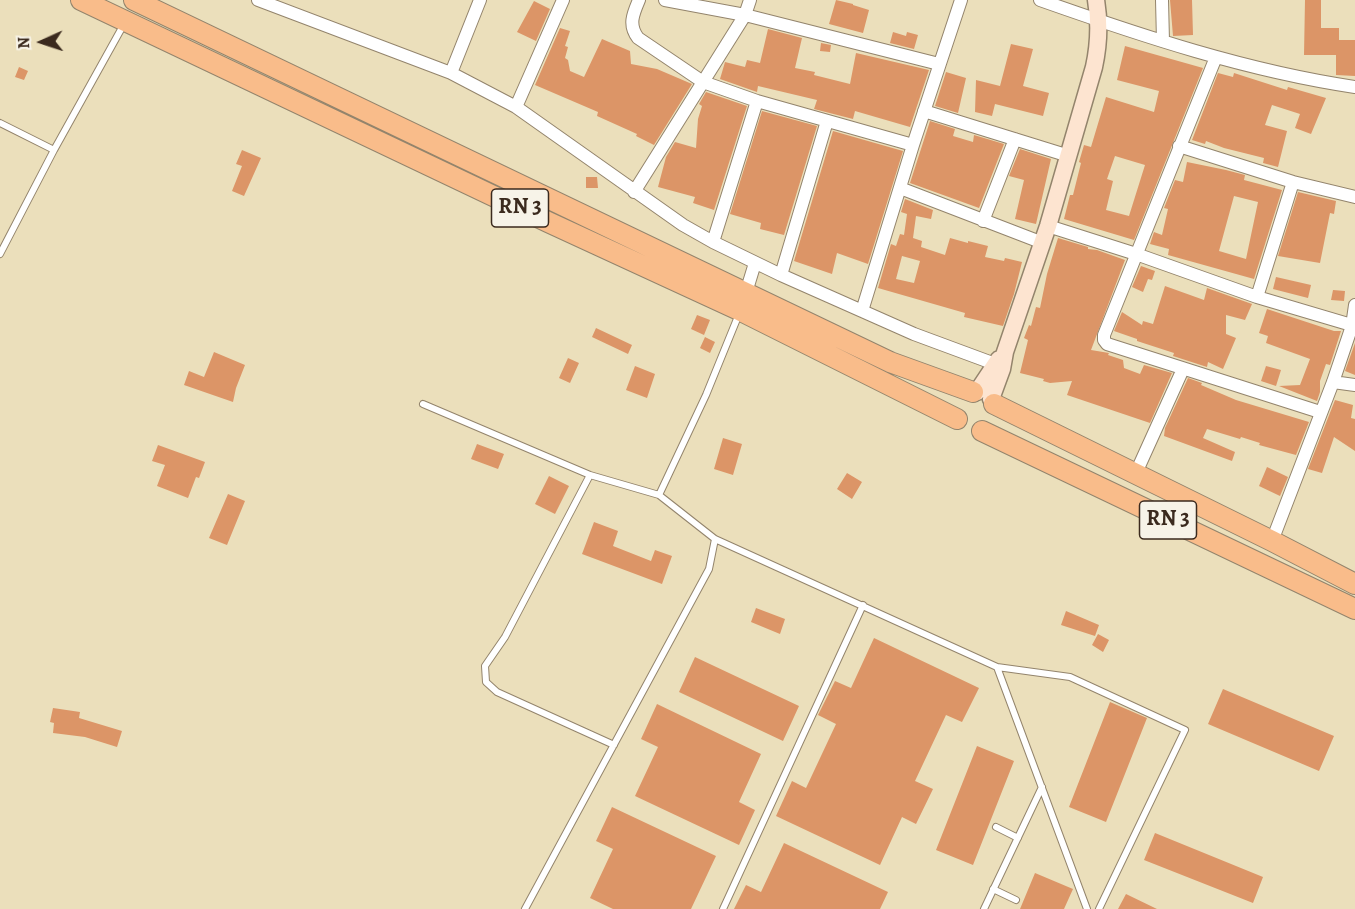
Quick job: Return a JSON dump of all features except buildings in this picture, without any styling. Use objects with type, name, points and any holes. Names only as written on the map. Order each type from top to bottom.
[{"type":"highway","name":"RN 3","points":[[81,0],[548,222],[890,362],[984,397],[1355,584]]},
{"type":"highway","name":"RN 3","points":[[134,0],[743,302],[957,419]]},
{"type":"highway","points":[[967,394],[984,397],[995,417],[992,423],[982,431],[964,429],[957,419],[958,402],[967,394]]},
{"type":"highway","name":"RN 3","points":[[982,431],[1355,609]]},
{"type":"main road","points":[[984,397],[1002,369],[1000,358],[1043,243],[1069,156],[1099,45],[1100,21],[1096,0]]},
{"type":"street","points":[[258,0],[283,4],[451,73],[516,107],[683,225],[781,275],[914,333],[1000,358]]},
{"type":"street","points":[[451,73],[480,0]]},
{"type":"street","points":[[516,107],[563,0]]},
{"type":"street","points":[[639,0],[632,23],[633,31],[639,38],[703,82],[757,101],[913,145]]},
{"type":"street","points":[[665,0],[745,15],[939,64]]},
{"type":"street","points":[[634,192],[745,15],[750,0]]},
{"type":"street","points":[[862,311],[961,0]]},
{"type":"street","points":[[1040,0],[1216,57],[1318,81],[1355,87]]},
{"type":"street","points":[[1162,0],[1162,41]]},
{"type":"street","points":[[1216,57],[1136,254],[1104,340],[1107,344],[1320,412]]},
{"type":"street","points":[[714,242],[757,101]]},
{"type":"street","points":[[924,111],[1069,156]]},
{"type":"street","points":[[781,275],[827,121]]},
{"type":"street","points":[[983,221],[1015,140]]},
{"type":"street","points":[[1179,146],[1293,182],[1355,197]]},
{"type":"street","points":[[1257,297],[1293,182]]},
{"type":"street","points":[[900,188],[1043,243]]},
{"type":"street","points":[[1048,226],[1257,297],[1353,326]]},
{"type":"street","points":[[743,302],[755,262]]},
{"type":"street","points":[[1272,541],[1353,326],[1355,305]]},
{"type":"street","points":[[1136,474],[1183,369]]},
{"type":"street","points":[[1333,382],[1355,385]]},
{"type":"lane","points":[[0,254],[54,150],[126,21]]},
{"type":"lane","points":[[0,123],[54,150]]},
{"type":"lane","points":[[659,495],[706,395],[743,302]]},
{"type":"lane","points":[[423,404],[590,475],[659,495],[715,539],[997,667],[1070,677],[1185,730],[1099,909]]},
{"type":"lane","points":[[590,475],[505,637],[485,666],[486,682],[497,692],[614,745]]},
{"type":"lane","points":[[525,909],[709,569],[715,539]]},
{"type":"lane","points":[[723,909],[863,605]]},
{"type":"lane","points":[[997,667],[1087,909]]},
{"type":"lane","points":[[984,909],[1042,787]]},
{"type":"lane","points":[[996,827],[1018,838]]},
{"type":"lane","points":[[993,890],[1016,900]]}]
